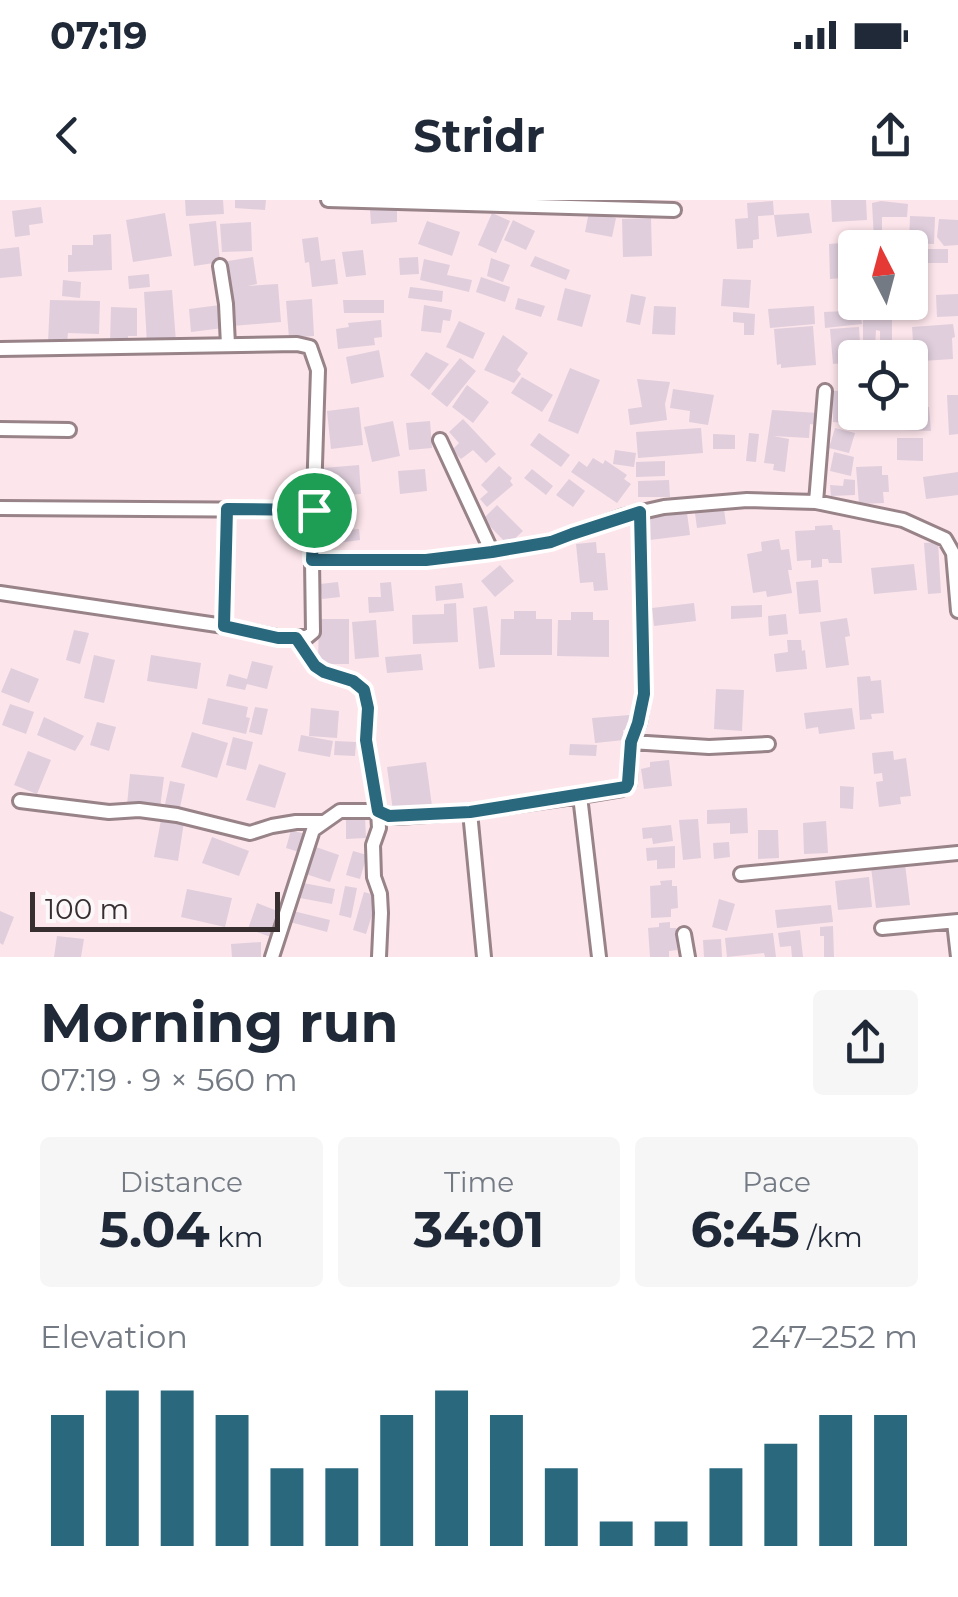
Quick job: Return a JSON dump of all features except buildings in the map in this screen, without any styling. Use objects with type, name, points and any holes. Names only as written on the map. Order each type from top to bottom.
[{"type":"street","points":[[328,200],[558,203],[674,210]]},
{"type":"street","points":[[220,266],[228,345]]},
{"type":"street","points":[[0,349],[298,344],[310,347],[318,370],[312,632],[307,638],[278,638],[224,626],[0,593]]},
{"type":"street","points":[[816,502],[825,391]]},
{"type":"street","points":[[0,429],[68,430]]},
{"type":"street","points":[[440,440],[492,552]]},
{"type":"street","points":[[312,560],[426,560],[492,552],[551,542],[664,506],[747,500],[816,502],[903,520],[952,540],[958,611]]},
{"type":"street","points":[[0,508],[314,510]]},
{"type":"street","points":[[224,626],[227,509]]},
{"type":"street","points":[[272,957],[313,830],[340,811],[378,811],[389,816],[470,812],[626,787],[631,742],[644,694],[640,512]]},
{"type":"street","points":[[296,638],[315,666],[353,681],[364,690],[368,708],[366,740],[378,811],[379,828],[373,845],[374,877],[380,894],[380,957]]},
{"type":"street","points":[[631,742],[709,747],[768,744]]},
{"type":"street","points":[[580,796],[599,957]]},
{"type":"street","points":[[20,802],[109,812],[177,814],[250,834],[296,822],[323,822]]},
{"type":"street","points":[[470,812],[484,957]]},
{"type":"street","points":[[741,874],[958,852]]},
{"type":"street","points":[[882,928],[956,921],[958,957]]},
{"type":"street","points":[[684,934],[688,957]]},
{"type":"route","points":[[227,509],[314,510],[312,560],[426,560],[492,552],[551,542],[640,512],[644,694],[631,742],[626,787],[470,812],[389,816],[378,811],[366,740],[368,708],[364,690],[353,681],[315,666],[296,638],[224,626],[227,509]]}]
